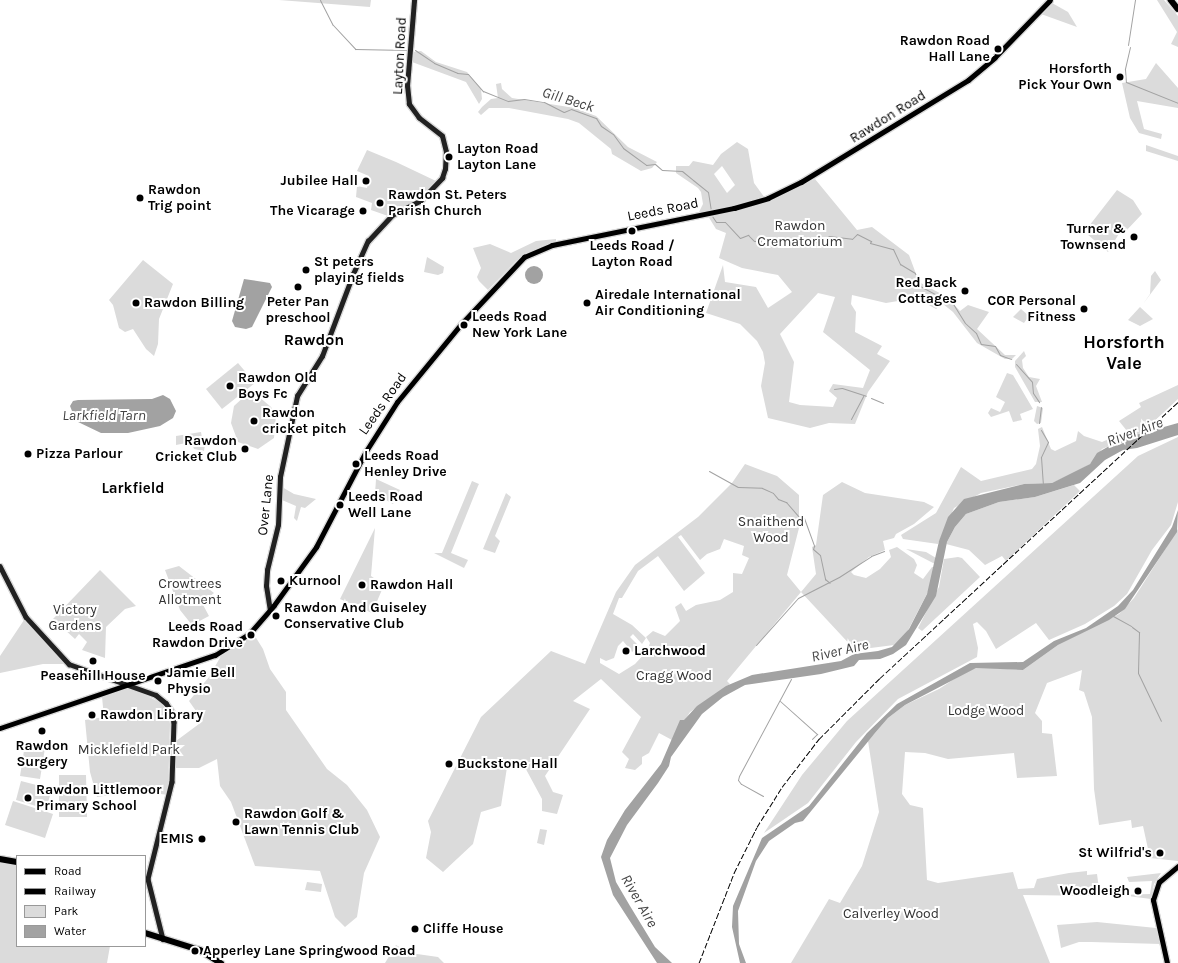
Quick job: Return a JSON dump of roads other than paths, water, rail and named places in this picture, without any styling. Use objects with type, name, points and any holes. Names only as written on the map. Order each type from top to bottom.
[{"type":"highway","points":[[1171,0],[1178,9]]},
{"type":"highway","points":[[0,859],[16,862]]},
{"type":"highway","points":[[146,933],[200,950],[221,963]]},
{"type":"main road","name":"Rawdon Road","points":[[713,213],[768,198],[801,182],[942,98],[985,66],[1050,0]]},
{"type":"main road","name":"Leeds Road","points":[[0,728],[221,652],[249,634],[270,611],[316,547],[366,451],[397,402],[439,349],[511,268],[524,257],[552,245],[713,213]]},
{"type":"main road","points":[[1167,963],[1155,914],[1155,891],[1167,873],[1178,866]]},
{"type":"street","name":"Layton Road","points":[[414,0],[407,86],[409,104],[419,118],[440,134],[446,145]]},
{"type":"street","name":"Over Lane","points":[[270,611],[267,600],[267,570],[278,525],[280,476],[297,396],[322,356],[353,274],[368,241],[387,219],[420,201],[442,178],[446,160],[446,145]]},
{"type":"street","points":[[0,566],[26,617],[69,664],[85,671],[140,688],[166,703],[174,722],[170,794],[148,879],[165,938]]},
{"type":"street","points":[[140,688],[141,680]]},
{"type":"water","points":[[530,266],[538,266],[543,271],[541,282],[538,284],[530,284],[525,279],[525,271]]},
{"type":"water","points":[[244,279],[270,283],[272,287],[252,327],[246,329],[235,327],[232,321]]},
{"type":"water","name":"Larkfield Tarn","points":[[163,395],[170,399],[176,411],[173,418],[160,426],[128,433],[101,433],[76,421],[70,406],[73,401],[78,400],[152,399]]},
{"type":"water","name":"River Aire","points":[[1178,423],[1178,435],[1137,448],[1123,450],[1105,460],[1080,483],[1035,497],[999,502],[966,514],[955,527],[947,542],[936,596],[906,645],[893,654],[880,659],[859,660],[854,666],[821,674],[745,685],[723,697],[702,714],[671,757],[669,766],[658,783],[627,825],[610,858],[616,882],[630,906],[655,947],[672,963],[657,963],[613,895],[601,857],[607,840],[625,810],[661,764],[680,720],[684,720],[697,706],[726,686],[752,675],[841,661],[854,654],[878,651],[892,647],[909,629],[927,594],[939,541],[948,517],[964,499],[1024,484],[1052,483],[1090,464],[1097,453],[1111,445],[1132,436]]},
{"type":"water","points":[[1178,510],[1177,532],[1125,609],[1109,620],[1058,645],[1023,670],[976,668],[905,705],[888,718],[803,821],[795,823],[769,841],[756,861],[738,911],[739,944],[746,963],[740,963],[732,927],[733,906],[762,838],[809,806],[867,733],[897,704],[970,663],[1023,662],[1054,641],[1086,628],[1118,606],[1133,590],[1172,527]]},
{"type":"waterway","name":"Gill Beck","points":[[320,0],[333,25],[355,49],[407,50]]},
{"type":"waterway","points":[[1128,45],[1135,0]]},
{"type":"waterway","points":[[1130,47],[1125,69],[1126,82],[1178,103]]},
{"type":"waterway","name":"Gill Beck","points":[[415,50],[434,63],[457,73],[468,74],[483,91],[508,101],[524,99],[544,102],[564,112],[571,109],[596,118],[601,126],[613,134],[623,148],[646,165],[655,164],[662,170],[682,171],[708,192],[711,210]]},
{"type":"waterway","name":"Gill Beck","points":[[712,216],[716,222],[725,222],[740,238],[748,235],[754,241],[781,241],[781,245],[807,246],[829,236],[852,239],[857,234],[871,241],[870,243],[893,249],[900,264],[915,273],[918,285],[944,299],[950,299],[965,323],[976,333],[981,344],[995,346],[1000,355],[1011,359]]},
{"type":"waterway","name":"Gill Beck","points":[[1016,364],[1032,382],[1033,393],[1039,402]]},
{"type":"waterway","points":[[834,389],[842,388],[866,396]]},
{"type":"waterway","points":[[851,419],[863,396]]},
{"type":"waterway","points":[[871,398],[883,403]]},
{"type":"waterway","name":"Gill Beck","points":[[1039,423],[1041,407]]},
{"type":"waterway","name":"Gill Beck","points":[[1041,430],[1048,442],[1041,457],[1043,483]]},
{"type":"waterway","points":[[709,471],[738,487],[762,488],[773,493],[778,499],[786,502],[799,517],[804,518],[814,546],[813,549],[820,555],[825,579],[830,583]]},
{"type":"waterway","points":[[756,645],[798,598],[839,577],[871,556],[884,551]]},
{"type":"waterway","points":[[1113,616],[1131,626]]},
{"type":"waterway","points":[[1132,627],[1139,632],[1138,673],[1161,721]]},
{"type":"waterway","points":[[763,796],[741,784],[738,780],[791,679]]},
{"type":"waterway","points":[[780,701],[817,734],[812,739]]},
{"type":"railway","points":[[699,963],[734,873],[757,827],[782,787],[819,739],[880,678],[1178,402]]},
{"type":"place","name":"Rawdon Road Hall Lane","points":[[998,49]]},
{"type":"place","name":"Horsforth Pick Your Own","points":[[1120,77]]},
{"type":"place","name":"Layton Road Layton Lane","points":[[449,157]]},
{"type":"place","name":"Jubilee Hall","points":[[366,181]]},
{"type":"place","name":"Rawdon Trig point","points":[[140,198]]},
{"type":"place","name":"Rawdon St. Peters Parish Church","points":[[380,203]]},
{"type":"place","name":"The Vicarage","points":[[363,211]]},
{"type":"place","name":"Leeds Road / Layton Road","points":[[632,231]]},
{"type":"place","name":"Turner & Townsend","points":[[1134,237]]},
{"type":"place","name":"St peters playing fields","points":[[306,270]]},
{"type":"place","name":"Peter Pan preschool","points":[[298,287]]},
{"type":"place","name":"Red Back Cottages","points":[[965,291]]},
{"type":"place","name":"Rawdon Billing","points":[[136,303]]},
{"type":"place","name":"Airedale International Air Conditioning","points":[[587,303]]},
{"type":"place","name":"COR Personal Fitness","points":[[1084,309]]},
{"type":"place","name":"Leeds Road New York Lane","points":[[464,325]]},
{"type":"place","name":"Rawdon Old Boys Fc","points":[[230,386]]},
{"type":"place","name":"Rawdon cricket pitch","points":[[254,421]]},
{"type":"place","name":"Rawdon Cricket Club","points":[[245,449]]},
{"type":"place","name":"Pizza Parlour","points":[[28,454]]},
{"type":"place","name":"Leeds Road Henley Drive","points":[[356,464]]},
{"type":"place","name":"Leeds Road Well Lane","points":[[340,505]]},
{"type":"place","name":"Kurnool","points":[[281,581]]},
{"type":"place","name":"Rawdon Hall","points":[[362,585]]},
{"type":"place","name":"Rawdon And Guiseley Conservative Club","points":[[276,616]]},
{"type":"place","name":"Leeds Road Rawdon Drive","points":[[251,635]]},
{"type":"place","name":"Larchwood","points":[[626,651]]},
{"type":"place","name":"Peasehill House","points":[[93,661]]},
{"type":"place","name":"Jamie Bell Physio","points":[[158,681]]},
{"type":"place","name":"Rawdon Library","points":[[92,715]]},
{"type":"place","name":"Rawdon Surgery","points":[[42,731]]},
{"type":"place","name":"Buckstone Hall","points":[[449,764]]},
{"type":"place","name":"Rawdon Littlemoor Primary School","points":[[28,798]]},
{"type":"place","name":"Rawdon Golf & Lawn Tennis Club","points":[[236,822]]},
{"type":"place","name":"EMIS","points":[[202,839]]},
{"type":"place","name":"St Wilfrid's","points":[[1160,853]]},
{"type":"place","name":"Woodleigh","points":[[1138,891]]},
{"type":"place","name":"Cliffe House","points":[[415,929]]},
{"type":"place","name":"Apperley Lane Springwood Road","points":[[195,951]]},
{"type":"district","name":"Rawdon","points":[[314,340]]},
{"type":"district","name":"Horsforth Vale","points":[[1124,353]]},
{"type":"district","name":"Larkfield","points":[[133,489]]},
{"type":"park label","name":"Rawdon Crematorium","points":[[800,234]]},
{"type":"park label","name":"Snaithend Wood","points":[[771,530]]},
{"type":"park label","name":"Crowtrees Allotment","points":[[190,592]]},
{"type":"park label","name":"Victory Gardens","points":[[75,618]]},
{"type":"park label","name":"Cragg Wood","points":[[674,676]]},
{"type":"park label","name":"Lodge Wood","points":[[986,711]]},
{"type":"park label","name":"Micklefield Park","points":[[129,750]]},
{"type":"park label","name":"Calverley Wood","points":[[891,914]]}]
